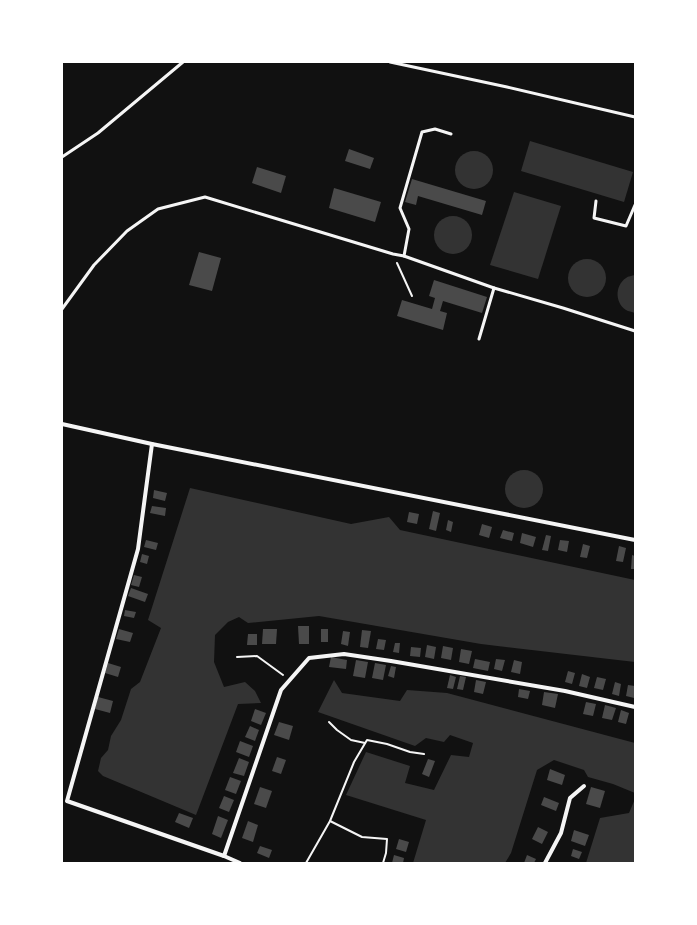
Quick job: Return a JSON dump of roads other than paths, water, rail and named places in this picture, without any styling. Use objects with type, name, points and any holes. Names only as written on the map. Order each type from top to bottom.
[{"type":"street","points":[[62,424],[152,444],[635,540]]},
{"type":"street","points":[[152,444],[138,549],[67,801],[240,863]]},
{"type":"street","points":[[224,856],[281,690],[309,658],[344,654],[391,661],[565,691],[635,707]]},
{"type":"street","points":[[545,863],[561,833],[570,798],[584,786]]},
{"type":"lane","points":[[62,157],[98,133],[183,62]]},
{"type":"lane","points":[[390,62],[507,87],[635,117]]},
{"type":"lane","points":[[404,256],[409,229],[400,208],[422,132],[436,130],[451,134]]},
{"type":"lane","points":[[62,309],[94,265],[127,231],[158,209],[205,198],[404,256],[494,288],[635,331]]},
{"type":"lane","points":[[596,201],[594,218],[626,226],[635,205]]},
{"type":"lane","points":[[480,339],[494,288]]}]
